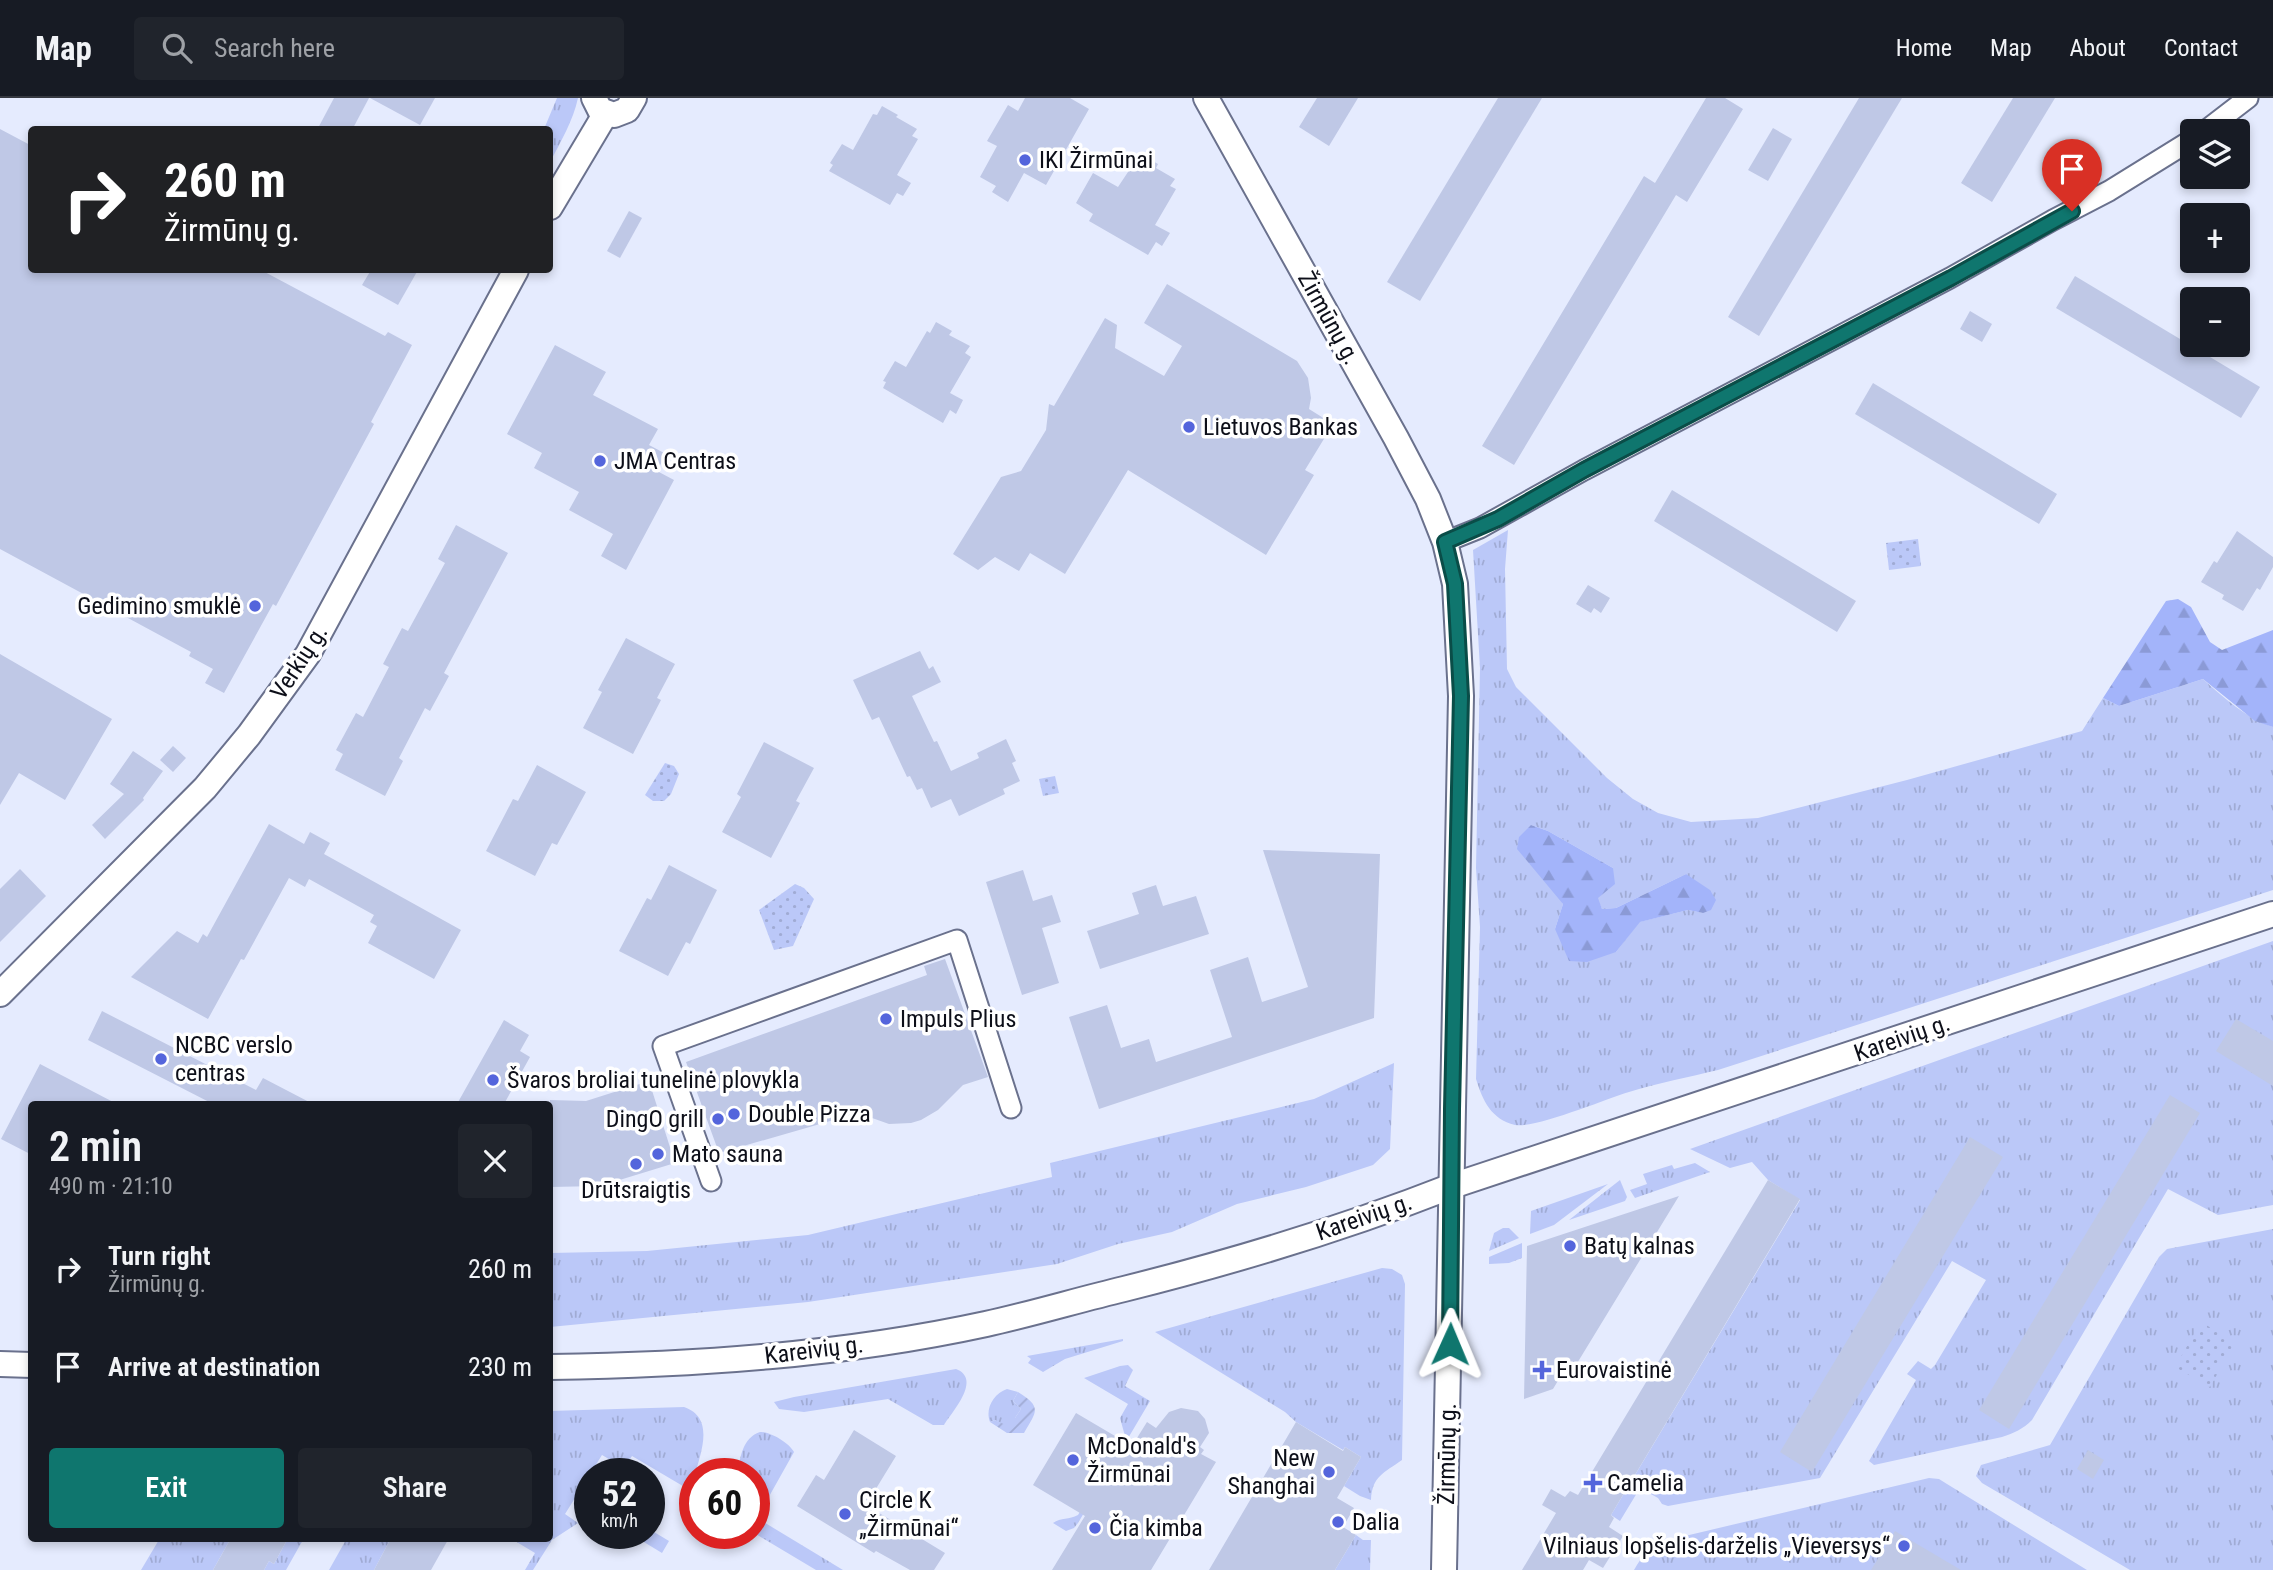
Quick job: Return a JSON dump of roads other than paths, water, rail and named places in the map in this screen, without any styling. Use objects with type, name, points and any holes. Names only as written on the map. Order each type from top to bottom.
[{"type":"main road","points":[[553,201],[600,106],[621,114],[632,104],[634,98]]},
{"type":"main road","name":"Žirmūnų g.","points":[[1206,98],[1416,475],[1445,542],[1455,584],[1461,696],[1444,1570]]},
{"type":"main road","name":"Verkių g.","points":[[0,995],[205,788],[249,735],[308,654],[514,273]]},
{"type":"main road","name":"Kareivių g.","points":[[553,1367],[688,1362],[872,1344],[985,1324],[1215,1266],[1390,1210],[1452,1186],[2273,914]]},
{"type":"main road","points":[[0,1364],[28,1365]]},
{"type":"street","points":[[2220,119],[2248,98]]},
{"type":"street","points":[[1445,542],[1480,528],[1584,470],[1951,278],[2109,191],[2180,147]]},
{"type":"street","points":[[711,1181],[663,1046],[957,940],[1011,1108]]},
{"type":"place","name":"IKI Žirmūnai","points":[[1025,160]]},
{"type":"place","name":"Lietuvos Bankas","points":[[1189,427]]},
{"type":"place","name":"JMA Centras","points":[[600,461]]},
{"type":"place","name":"Gedimino smuklė","points":[[255,606]]},
{"type":"place","name":"Impuls Plius","points":[[886,1019]]},
{"type":"place","name":"NCBC verslo centras","points":[[161,1059]]},
{"type":"place","name":"Švaros broliai tunelinė plovykla","points":[[493,1080]]},
{"type":"place","name":"Double Pizza","points":[[734,1114]]},
{"type":"place","name":"DingO grill","points":[[718,1119]]},
{"type":"place","name":"Mato sauna","points":[[658,1154]]},
{"type":"place","name":"Drūtsraigtis","points":[[636,1164]]},
{"type":"place","name":"Batų kalnas","points":[[1570,1246]]},
{"type":"place","name":"Eurovaistinė","points":[[1542,1370]]},
{"type":"place","name":"McDonald's Žirmūnai","points":[[1073,1460]]},
{"type":"place","name":"New Shanghai","points":[[1329,1472]]},
{"type":"place","name":"Camelia","points":[[1593,1483]]},
{"type":"place","name":"Circle K „Žirmūnai“","points":[[845,1514]]},
{"type":"place","name":"Dalia","points":[[1338,1522]]},
{"type":"place","name":"Čia kimba","points":[[1095,1528]]},
{"type":"place","name":"Vilniaus lopšelis-darželis „Vieversys“","points":[[1904,1546]]}]
